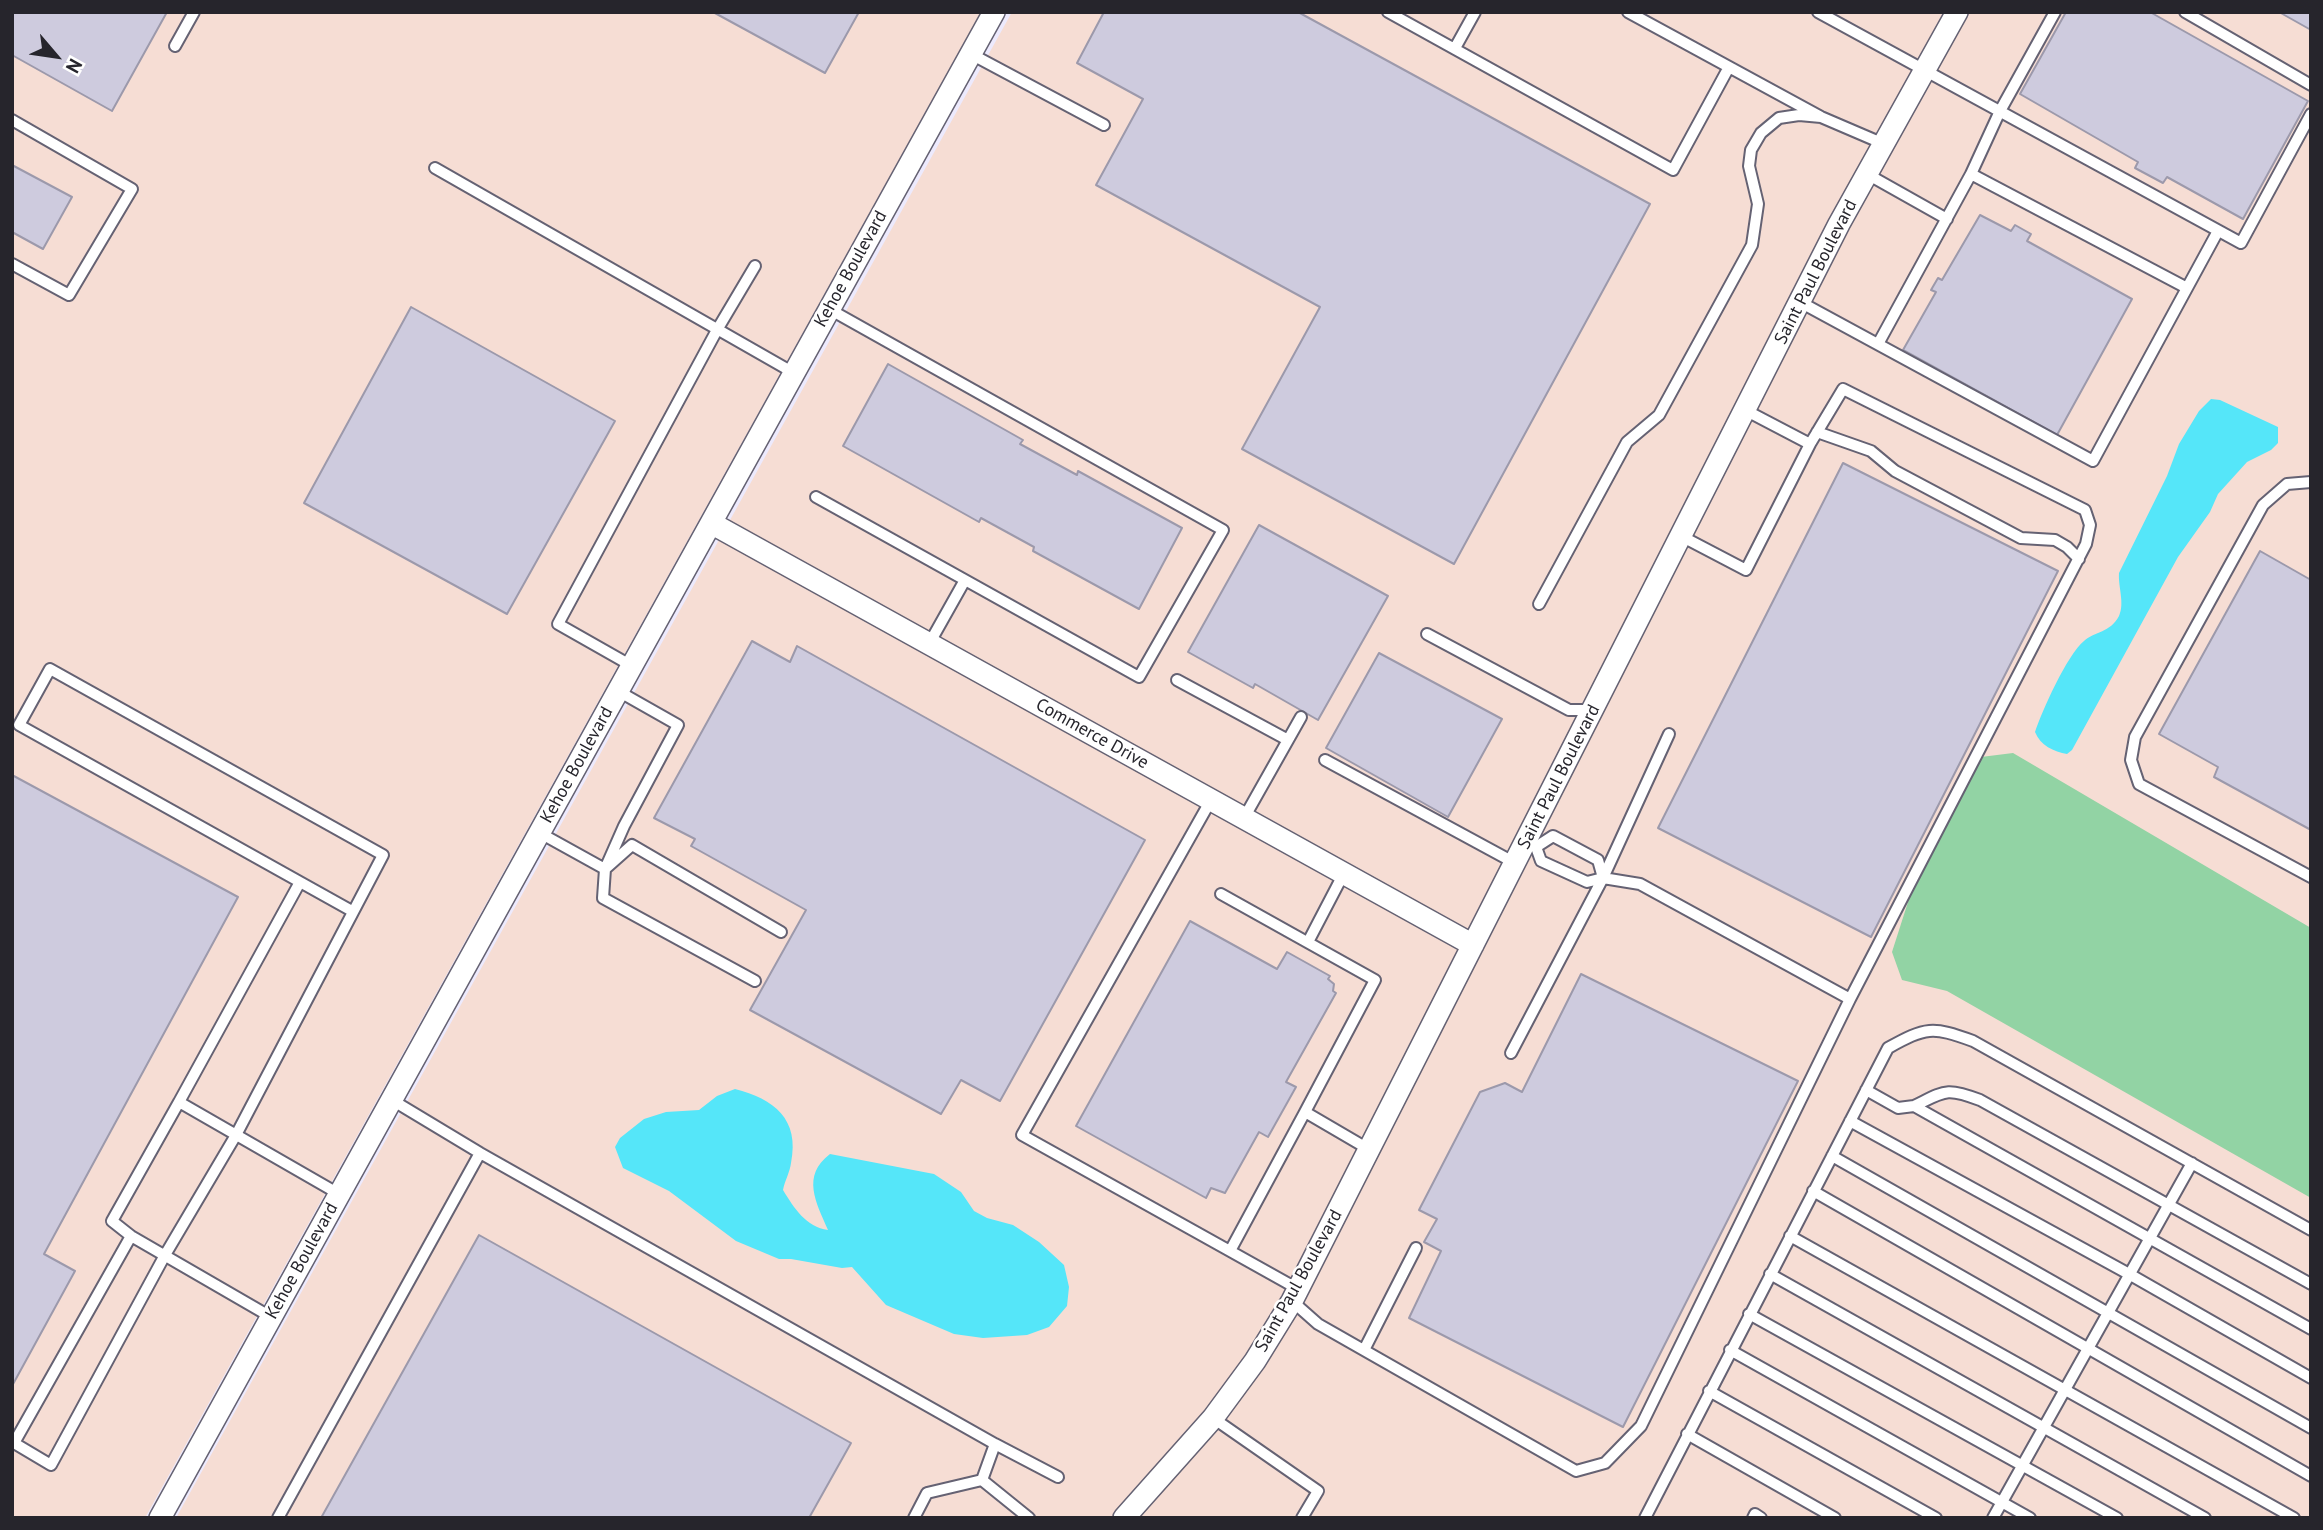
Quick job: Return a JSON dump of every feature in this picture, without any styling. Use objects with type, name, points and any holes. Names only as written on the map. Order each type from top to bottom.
[{"type":"street","name":"Kehoe Boulevard","points":[[160,1518],[994,12]]},
{"type":"street","name":"Saint Paul Boulevard","points":[[1124,1518],[1213,1418],[1255,1361],[1295,1295],[1515,863],[1531,844],[1593,710],[1800,302],[1956,12]]},
{"type":"street","name":"Commerce Drive","points":[[711,523],[1474,945]]},
{"type":"lane","points":[[175,46],[194,12]]},
{"type":"lane","points":[[1388,12],[1673,170],[1730,67]]},
{"type":"lane","points":[[1455,48],[1475,12]]},
{"type":"lane","points":[[1628,12],[1821,117],[1884,144]]},
{"type":"lane","points":[[1818,12],[1830,15],[2241,243],[2311,114]]},
{"type":"lane","points":[[1878,344],[2055,12]]},
{"type":"lane","points":[[2185,12],[2311,85]]},
{"type":"lane","points":[[971,54],[1104,125]]},
{"type":"lane","points":[[1539,604],[1627,442],[1659,415],[1752,245],[1758,204],[1749,166],[1751,150],[1760,133],[1779,118],[1799,114],[1821,117]]},
{"type":"lane","points":[[12,120],[132,189],[69,295],[12,264]]},
{"type":"lane","points":[[435,168],[794,373]]},
{"type":"lane","points":[[1867,174],[1947,219]]},
{"type":"lane","points":[[1971,174],[2187,288]]},
{"type":"lane","points":[[1800,302],[2093,461],[2218,231]]},
{"type":"lane","points":[[632,666],[558,624],[717,330],[755,266]]},
{"type":"lane","points":[[816,497],[1139,677],[1223,530],[828,309]]},
{"type":"lane","points":[[1211,800],[1023,1135],[1230,1251],[1295,1295],[1318,1324],[1576,1471],[1605,1462],[1641,1426],[1850,999],[2079,559],[2090,525],[2085,510],[1843,389],[1810,444],[1746,570],[1681,536]]},
{"type":"lane","points":[[1745,410],[1810,444]]},
{"type":"lane","points":[[1817,432],[1871,451],[1895,471],[2021,538],[2055,540],[2079,559]]},
{"type":"lane","points":[[2311,482],[2287,485],[2263,505],[2135,737],[2131,760],[2139,784],[2311,877]]},
{"type":"lane","points":[[929,644],[965,580]]},
{"type":"lane","points":[[1427,634],[1569,710],[1593,710]]},
{"type":"lane","points":[[131,1236],[14,1443],[51,1465],[165,1255],[236,1135],[383,855],[50,669],[19,725],[352,911]]},
{"type":"lane","points":[[1177,680],[1288,740]]},
{"type":"lane","points":[[618,691],[678,724],[624,826],[605,869],[603,898],[755,981]]},
{"type":"lane","points":[[1244,818],[1301,717]]},
{"type":"lane","points":[[1511,1053],[1603,878],[1669,734]]},
{"type":"lane","points":[[1325,760],[1515,863]]},
{"type":"lane","points":[[540,833],[605,869]]},
{"type":"lane","points":[[1603,878],[1598,860],[1553,836],[1531,844],[1541,861],[1587,882],[1603,878],[1640,884],[1850,999]]},
{"type":"lane","points":[[605,869],[632,845],[781,932]]},
{"type":"lane","points":[[1308,942],[1344,873]]},
{"type":"lane","points":[[271,1317],[131,1236],[112,1222],[300,882]]},
{"type":"lane","points":[[1221,894],[1375,980],[1230,1251]]},
{"type":"lane","points":[[1644,1518],[1888,1048],[1914,1034],[1942,1030],[1973,1041],[2311,1230]]},
{"type":"lane","points":[[1866,1090],[1898,1108],[1914,1107],[1940,1094],[1956,1091],[1980,1100],[2311,1284]]},
{"type":"lane","points":[[392,1100],[480,1153],[1058,1477]]},
{"type":"lane","points":[[179,1102],[340,1194]]},
{"type":"lane","points":[[1914,1107],[2311,1329]]},
{"type":"lane","points":[[1305,1112],[1370,1150]]},
{"type":"lane","points":[[1850,1121],[2311,1378]]},
{"type":"lane","points":[[278,1518],[480,1153]]},
{"type":"lane","points":[[1832,1156],[2311,1428]]},
{"type":"lane","points":[[1993,1518],[2192,1163]]},
{"type":"lane","points":[[1813,1191],[2311,1476]]},
{"type":"lane","points":[[1790,1236],[2294,1518]]},
{"type":"lane","points":[[1364,1350],[1416,1248]]},
{"type":"lane","points":[[1770,1274],[2205,1518]]},
{"type":"lane","points":[[1749,1314],[2117,1518]]},
{"type":"lane","points":[[1730,1350],[2029,1518]]},
{"type":"lane","points":[[1709,1391],[1936,1518]]},
{"type":"lane","points":[[1213,1418],[1318,1491],[1302,1518]]},
{"type":"lane","points":[[1687,1434],[1835,1518]]},
{"type":"lane","points":[[982,1480],[995,1444]]},
{"type":"lane","points":[[914,1518],[927,1493],[982,1480]]},
{"type":"lane","points":[[982,1480],[1029,1518]]},
{"type":"lane","points":[[1753,1518],[1755,1514],[1761,1518]]},
{"type":"shaded area","points":[[12,12],[981,12],[145,1518],[12,1518]]},
{"type":"shaded area","points":[[1012,12],[2311,12],[2311,1518],[176,1518]]},
{"type":"green space","points":[[2013,753],[2311,928],[2311,1198],[1947,991],[1902,980],[1892,952],[1916,877],[1981,757]]},
{"type":"water","points":[[2211,399],[2220,400],[2278,427],[2278,443],[2271,450],[2247,462],[2218,494],[2210,512],[2178,557],[2072,750],[2067,754],[2052,750],[2040,741],[2035,732],[2049,698],[2077,648],[2088,638],[2111,626],[2119,616],[2119,573],[2167,476],[2179,444],[2199,411]]},
{"type":"water","points":[[735,1089],[772,1105],[788,1123],[793,1148],[783,1190],[796,1210],[813,1225],[828,1230],[816,1199],[813,1180],[821,1162],[830,1154],[934,1174],[961,1192],[974,1211],[987,1218],[1013,1225],[1039,1242],[1064,1265],[1069,1287],[1067,1306],[1049,1327],[1027,1335],[983,1338],[954,1334],[886,1305],[852,1267],[779,1259],[736,1241],[669,1191],[623,1168],[615,1147],[620,1138],[644,1119],[666,1112],[699,1110],[717,1096]]},
{"type":"building","points":[[12,12],[167,12],[112,111],[12,55]]},
{"type":"building","points":[[713,12],[859,12],[825,73]]},
{"type":"building","points":[[1104,12],[1298,12],[1650,204],[1454,564],[1242,449],[1320,307],[1096,185],[1143,99],[1077,63]]},
{"type":"building","points":[[2066,12],[2150,12],[2308,101],[2243,219],[2167,177],[2163,183],[2135,168],[2138,162],[2020,94]]},
{"type":"building","points":[[2279,12],[2311,12],[2311,30]]},
{"type":"building","points":[[12,165],[72,197],[43,249],[12,232]]},
{"type":"building","points":[[1980,215],[2011,231],[2015,225],[2031,234],[2027,241],[2132,299],[2057,435],[1903,350],[1936,292],[1931,290],[1938,278],[1942,280]]},
{"type":"building","points":[[411,307],[615,421],[507,614],[304,503]]},
{"type":"building","points":[[888,364],[1023,440],[1020,444],[1077,475],[1078,471],[1182,528],[1139,609],[1033,551],[1034,547],[981,518],[979,522],[843,446]]},
{"type":"building","points":[[1843,463],[2058,571],[1871,937],[1658,828]]},
{"type":"building","points":[[1259,525],[1388,596],[1318,720],[1255,684],[1253,688],[1188,652]]},
{"type":"building","points":[[2260,551],[2311,580],[2311,830],[2214,777],[2218,767],[2159,734]]},
{"type":"building","points":[[752,641],[790,662],[797,646],[1145,840],[1000,1101],[961,1080],[941,1114],[750,1010],[806,910],[691,846],[695,839],[654,818]]},
{"type":"building","points":[[1379,653],[1502,719],[1448,817],[1326,748]]},
{"type":"building","points":[[12,775],[238,897],[44,1254],[75,1271],[12,1386]]},
{"type":"building","points":[[1190,921],[1277,969],[1287,952],[1330,976],[1328,979],[1334,984],[1333,991],[1336,993],[1286,1082],[1296,1087],[1268,1137],[1259,1132],[1225,1193],[1211,1188],[1206,1198],[1076,1126]]},
{"type":"building","points":[[1581,974],[1798,1081],[1623,1427],[1409,1318],[1441,1251],[1424,1242],[1437,1219],[1419,1210],[1480,1092],[1505,1083],[1522,1092]]},
{"type":"building","points":[[479,1235],[851,1443],[809,1518],[321,1518]]}]
